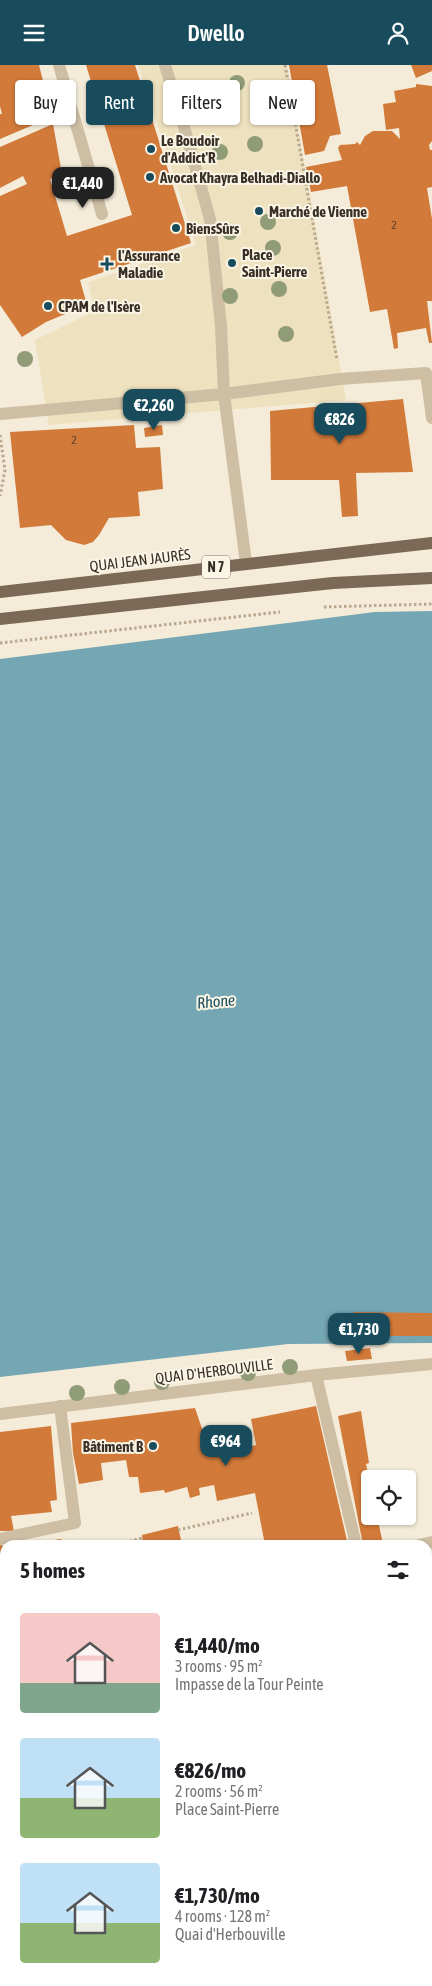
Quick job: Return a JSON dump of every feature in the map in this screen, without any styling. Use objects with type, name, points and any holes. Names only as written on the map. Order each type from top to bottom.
[{"type":"main road","name":"QUAI JEAN JAURÈS","points":[[0,592],[432,543]]},
{"type":"main road","name":"N 7","points":[[0,619],[333,583],[432,578]]},
{"type":"street","points":[[59,65],[102,214]]},
{"type":"street","points":[[165,65],[210,219],[221,326],[224,394],[246,563]]},
{"type":"street","points":[[0,414],[224,394],[340,379],[430,373],[432,418]]},
{"type":"street","name":"QUAI D'HERBOUVILLE","points":[[0,1414],[316,1375],[432,1364]]},
{"type":"street","points":[[316,1375],[355,1540]]},
{"type":"street","points":[[0,1539],[75,1523],[60,1406]]},
{"type":"path","points":[[285,65],[340,379]]},
{"type":"path","points":[[0,435],[6,470],[0,497]]},
{"type":"path","points":[[318,608],[432,603]]},
{"type":"path","points":[[0,643],[281,612]]},
{"type":"path","points":[[178,1530],[252,1513]]},
{"type":"path","points":[[134,1540],[142,1538]]},
{"type":"shaded area","name":"Place Saint-Pierre","points":[[138,65],[287,65],[290,80],[250,80],[250,125],[298,125],[346,400],[49,425],[35,340],[95,311],[88,282],[196,245],[153,112],[153,80],[143,80]]},
{"type":"water","name":"Rhone","points":[[432,611],[432,1343],[288,1344],[0,1377],[0,659],[375,612]]},
{"type":"building","points":[[0,65],[39,65],[43,80],[15,80],[15,125],[33,125],[0,139],[0,114],[2,114],[0,106]]},
{"type":"building","points":[[86,65],[135,65],[140,80],[91,80]]},
{"type":"building","points":[[289,65],[327,65],[341,134],[330,136],[324,151],[305,155],[300,125],[315,125],[315,80],[292,80]]},
{"type":"building","points":[[411,65],[432,65],[432,71],[416,78]]},
{"type":"building","points":[[416,84],[432,86],[432,141],[429,145],[430,150],[432,150],[432,187],[427,188],[432,219],[432,301],[427,301],[432,343],[429,343],[426,328],[397,333],[398,348],[394,349],[387,309],[370,312],[347,186],[311,192],[306,167],[342,160],[338,148],[340,145],[355,144],[357,142],[360,145],[365,136],[373,131],[392,131],[400,139],[399,128],[386,130],[383,104],[396,102],[394,91],[416,87]]},
{"type":"building","points":[[153,122],[191,243],[80,280],[87,305],[46,322],[22,337],[0,305],[0,196],[27,184],[23,176],[0,188],[0,147],[53,125],[62,174],[50,179],[67,236],[132,215],[104,125],[153,125]]},
{"type":"building","points":[[403,399],[413,472],[356,473],[358,516],[342,517],[339,480],[271,480],[270,411]]},
{"type":"building","points":[[134,425],[136,448],[160,447],[163,489],[138,492],[140,516],[109,518],[93,542],[84,545],[66,540],[51,525],[20,528],[10,432]]},
{"type":"building","points":[[162,425],[163,435],[145,437],[144,428]]},
{"type":"building","points":[[355,1312],[432,1313],[432,1336],[356,1336],[349,1333],[344,1321],[347,1316]]},
{"type":"building","points":[[370,1348],[372,1359],[347,1361],[345,1351]]},
{"type":"building","points":[[316,1406],[347,1540],[264,1540],[255,1493],[217,1501],[214,1485],[199,1488],[200,1495],[190,1498],[187,1487],[165,1493],[164,1490],[140,1493],[138,1477],[129,1477],[126,1460],[101,1463],[103,1480],[79,1484],[73,1453],[71,1423],[195,1408],[211,1455],[256,1445],[251,1419]]},
{"type":"building","points":[[361,1411],[369,1463],[366,1464],[367,1470],[361,1470],[361,1525],[379,1525],[382,1540],[362,1540],[338,1416]]},
{"type":"building","points":[[51,1426],[57,1500],[50,1501],[52,1512],[11,1516],[14,1531],[0,1531],[0,1432]]},
{"type":"building","points":[[178,1526],[181,1540],[142,1540],[142,1535]]},
{"type":"place","name":"Le Boudoir d'Addict'R","points":[[151,149]]},
{"type":"place","name":"Avocat Khayra Belhadi-Diallo","points":[[150,177]]},
{"type":"place","name":"Marché de Vienne","points":[[259,211]]},
{"type":"place","name":"BiensSûrs","points":[[176,228]]},
{"type":"place","name":"Place Saint-Pierre","points":[[232,263]]},
{"type":"place","name":"l'Assurance Maladie","points":[[107,264]]},
{"type":"place","name":"CPAM de l'Isère","points":[[48,306]]},
{"type":"place","name":"Bâtiment B","points":[[153,1446]]}]
